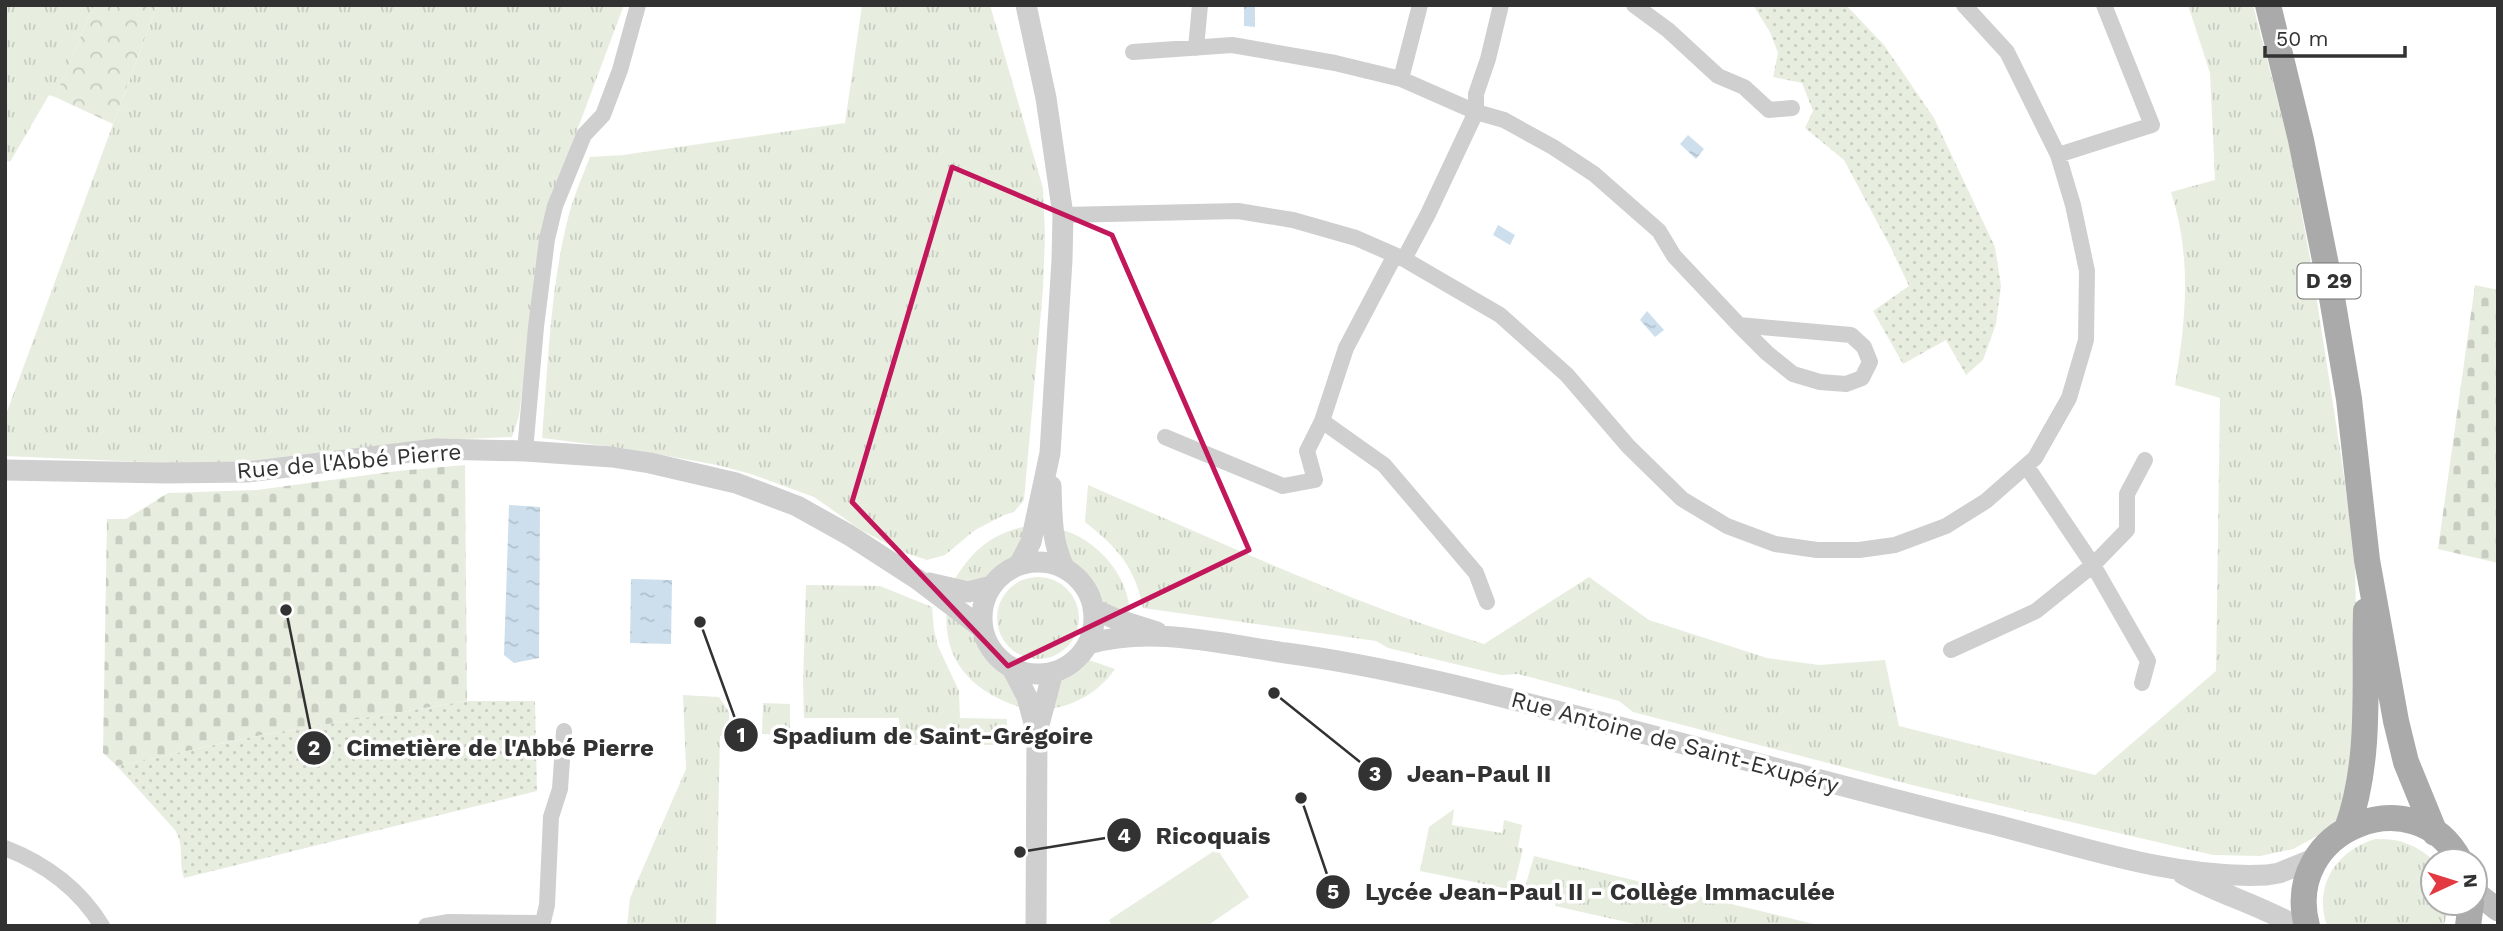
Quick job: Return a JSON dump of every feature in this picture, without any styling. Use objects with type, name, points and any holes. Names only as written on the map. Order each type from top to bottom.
[{"type":"main road","name":"D 29","points":[[2268,5],[2301,140],[2331,292],[2349,398],[2367,560],[2396,722],[2406,762],[2435,833]]},
{"type":"main road","name":"D 29","points":[[2347,829],[2357,798],[2362,769],[2367,560]]},
{"type":"main road","points":[[2307,926],[2304,895],[2308,876],[2316,858],[2330,841],[2347,829],[2382,818],[2400,819],[2435,833],[2450,847]]},
{"type":"street","points":[[525,451],[536,327],[547,239],[555,206],[584,135],[603,115],[620,70],[638,5]]},
{"type":"street","points":[[1026,5],[1046,98],[1063,215],[1049,453],[1053,534],[1065,569]]},
{"type":"street","points":[[1196,48],[1200,5]]},
{"type":"street","points":[[1401,79],[1420,5]]},
{"type":"street","points":[[1165,437],[1283,486],[1315,480],[1307,451],[1322,421],[1346,348],[1428,214],[1476,112],[1476,94],[1489,59],[1501,5]]},
{"type":"street","points":[[1634,5],[1668,30],[1718,76],[1744,87],[1769,110],[1792,108]]},
{"type":"street","points":[[1063,215],[1238,211],[1293,220],[1356,238],[1399,258],[1500,315],[1567,374],[1628,446],[1682,499],[1727,526],[1775,544],[1831,550],[1859,550],[1895,545],[1946,526],[1986,501],[2027,467],[2035,458],[2069,398],[2086,340],[2087,271],[2073,205],[2057,155],[2007,52],[1964,5]]},
{"type":"street","points":[[2057,155],[2152,125],[2104,5]]},
{"type":"street","points":[[1133,52],[1232,46],[1335,63],[1401,79],[1476,112],[1504,120],[1594,174],[1659,231],[1674,256],[1739,325],[1767,354],[1793,374],[1820,382],[1846,384],[1862,378],[1870,362],[1864,347],[1851,335],[1739,325]]},
{"type":"street","points":[[1322,421],[1384,465],[1476,573],[1487,602]]},
{"type":"street","name":"Rue de l'Abbé Pierre","points":[[5,470],[247,472],[436,449],[525,451],[612,457],[650,463],[736,484],[797,506],[849,535],[916,579],[983,629]]},
{"type":"street","points":[[1019,565],[1031,542],[1049,453]]},
{"type":"street","points":[[1951,650],[2036,611],[2093,565],[2127,530],[2127,494],[2145,460]]},
{"type":"street","points":[[2027,467],[2093,565],[2148,661],[2142,684]]},
{"type":"street","points":[[1012,668],[1039,674],[1053,673],[1074,662],[1088,644],[1093,627],[1091,599],[1081,582],[1065,569],[1042,562],[1019,565],[999,577],[983,607],[983,629],[993,652],[1012,668],[1027,697],[1037,734]]},
{"type":"street","name":"Rue de l'Abbé Pierre","points":[[916,579],[956,591],[968,592],[992,586]]},
{"type":"street","name":"Rue Antoine de Saint-Exupéry","points":[[1093,609],[1171,637]]},
{"type":"street","name":"Rue Antoine de Saint-Exupéry","points":[[1088,644],[1117,638],[1171,637],[1335,660],[1447,682],[1949,814],[2175,870],[2267,875],[2316,858]]},
{"type":"street","points":[[1036,926],[1037,734],[1053,673]]},
{"type":"street","points":[[426,926],[449,922],[542,924],[547,905],[551,817],[561,789],[564,731]]},
{"type":"street","points":[[5,848],[53,872],[90,906],[102,926]]},
{"type":"street","name":"Rue Antoine de Saint-Exupéry","points":[[2175,870],[2211,889],[2259,907],[2296,926]]},
{"type":"highlighted area","points":[[952,167],[1112,235],[1249,550],[1008,666],[852,502]]},
{"type":"green space","points":[[5,5],[94,5],[55,97],[49,95],[10,162],[5,160]]},
{"type":"green space","points":[[94,5],[157,5],[113,124],[55,97]]},
{"type":"green space","points":[[157,5],[624,5],[544,219],[519,416],[512,437],[442,440],[264,462],[213,465],[5,456],[5,417]]},
{"type":"green space","points":[[862,5],[990,5],[1043,188],[1043,289],[1024,500],[1014,512],[975,530],[945,555],[927,560],[903,552],[861,530],[814,497],[751,474],[629,449],[542,438],[557,272],[570,210],[590,157],[623,155],[845,123]]},
{"type":"green space","points":[[1753,5],[1846,5],[1884,45],[1934,118],[1995,247],[2001,286],[1996,324],[1983,360],[1966,375],[1946,340],[1903,364],[1873,311],[1909,286],[1844,160],[1805,128],[1813,111],[1802,83],[1773,77],[1778,53],[1770,32]]},
{"type":"green space","points":[[2188,5],[2253,5],[2289,145],[2312,269],[2355,558],[2355,743],[2339,818],[2317,836],[2293,849],[2260,856],[2213,855],[1916,786],[1633,712],[1619,701],[1518,674],[1501,675],[1388,648],[1376,641],[1143,608],[1130,569],[1115,549],[1085,522],[1088,485],[1333,590],[1484,644],[1589,577],[1649,620],[1767,658],[1819,665],[1885,660],[1899,726],[2095,775],[2216,671],[2220,398],[2175,385],[2185,288],[2182,241],[2171,192],[2215,180],[2210,73]]},
{"type":"green space","points":[[2475,285],[2498,290],[2498,563],[2438,549]]},
{"type":"green space","points":[[465,465],[467,701],[262,735],[117,766],[103,753],[107,519],[126,519],[168,493],[257,490],[397,471]]},
{"type":"green space","points":[[1028,526],[1020,557],[975,581],[953,582],[967,561],[984,545],[1004,533]]},
{"type":"green space","points":[[1060,529],[1087,541],[1109,561],[1124,587],[1130,616],[1102,604],[1088,577],[1069,560]]},
{"type":"green space","points":[[1038,577],[1054,580],[1067,589],[1076,602],[1079,618],[1076,634],[1067,647],[1054,656],[1038,659],[1022,656],[1009,647],[1000,634],[997,618],[1000,602],[1009,589],[1022,580]]},
{"type":"green space","points":[[806,585],[880,586],[932,607],[938,646],[959,691],[960,718],[1007,719],[1007,745],[900,745],[899,718],[804,718]]},
{"type":"green space","points":[[947,611],[975,635],[984,654],[1006,675],[1020,707],[989,693],[965,673],[950,646]]},
{"type":"green space","points":[[1089,660],[1115,669],[1102,684],[1086,696],[1068,705],[1049,709],[1057,681]]},
{"type":"green space","points":[[683,695],[719,697],[729,712],[729,736],[720,736],[716,926],[627,926],[630,898],[686,769]]},
{"type":"green space","points":[[467,701],[535,701],[537,791],[184,878],[180,842],[175,830],[117,766],[262,735]]},
{"type":"green space","points":[[763,703],[790,704],[790,735],[762,734]]},
{"type":"green space","points":[[1454,809],[1452,825],[1502,833],[1504,820],[1522,825],[1518,847],[1523,849],[1513,890],[1420,871],[1429,827]]},
{"type":"green space","points":[[2375,839],[2392,840],[2419,849],[2419,917],[2446,917],[2444,926],[2327,926],[2323,897],[2331,872],[2349,852]]},
{"type":"green space","points":[[1217,849],[1249,897],[1207,926],[1112,926],[1109,920]]},
{"type":"green space","points":[[1534,856],[1822,926],[1644,926],[1555,906],[1557,895],[1525,887]]},
{"type":"water","points":[[1244,5],[1255,5],[1255,27],[1244,26]]},
{"type":"water","points":[[1688,135],[1704,149],[1696,159],[1680,144]]},
{"type":"water","points":[[1498,225],[1515,235],[1510,245],[1493,235]]},
{"type":"water","points":[[1647,311],[1664,330],[1655,337],[1640,320]]},
{"type":"water","points":[[509,505],[540,507],[539,658],[514,663],[504,655]]},
{"type":"water","points":[[631,579],[672,580],[671,644],[630,643]]},
{"type":"place","name":"Cimetière de l'Abbé Pierre","points":[[286,610]]},
{"type":"place","name":"Spadium de Saint-Grégoire","points":[[700,622]]},
{"type":"place","name":"Jean-Paul II","points":[[1274,693]]},
{"type":"place","name":"Lycée Jean-Paul II - Collège Immaculée","points":[[1301,798]]},
{"type":"place","name":"Ricoquais","points":[[1020,852]]}]
